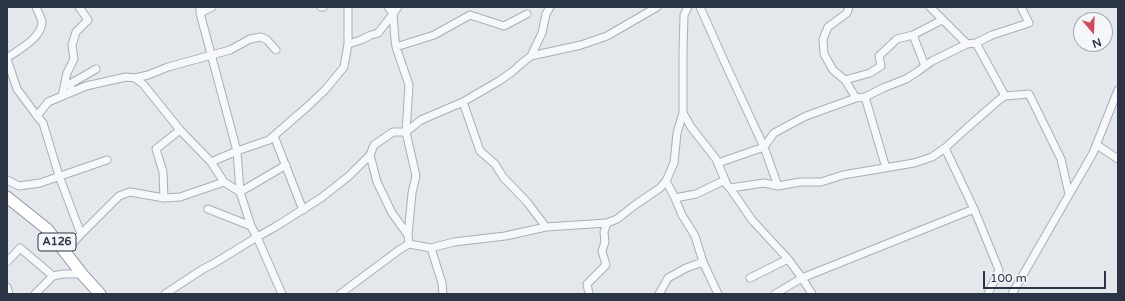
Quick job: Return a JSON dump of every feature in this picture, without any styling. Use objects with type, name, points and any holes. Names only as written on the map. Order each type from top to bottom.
[{"type":"highway","name":"A126","points":[[7,197],[47,229],[82,274],[100,294]]},
{"type":"street","points":[[36,7],[42,24],[36,38],[7,59],[17,89],[43,123],[59,176],[81,234]]},
{"type":"street","points":[[62,96],[67,72],[74,59],[72,44],[76,32],[88,20],[79,7]]},
{"type":"street","points":[[212,7],[200,10],[236,151],[240,192],[251,226],[282,294]]},
{"type":"street","points":[[211,162],[236,151],[269,140],[308,107],[325,90],[344,67],[348,44],[348,7]]},
{"type":"street","points":[[388,7],[393,14],[396,47],[410,84],[406,132],[416,176],[412,193],[408,235],[409,244]]},
{"type":"street","points":[[348,44],[378,33],[398,7]]},
{"type":"street","points":[[532,56],[542,33],[546,14],[550,7]]},
{"type":"street","points":[[165,294],[203,269],[237,250],[321,198],[349,176],[370,155],[374,145],[392,132],[406,132],[421,120],[464,102],[499,81],[532,56],[581,45],[607,36],[657,7]]},
{"type":"street","points":[[340,294],[409,244],[431,248],[454,242],[505,236],[546,227],[607,223],[617,219],[660,188],[666,181],[674,163],[678,133],[683,113],[684,15],[688,7]]},
{"type":"street","points":[[700,7],[764,147],[778,186]]},
{"type":"street","points":[[849,7],[847,13],[828,27],[823,39],[824,54],[833,70],[845,80],[856,98]]},
{"type":"street","points":[[930,7],[967,44]]},
{"type":"street","points":[[718,163],[764,147],[774,133],[806,116],[856,98],[865,97],[906,79],[932,61],[967,44],[976,43],[992,35],[1029,23],[1021,7]]},
{"type":"street","points":[[396,47],[434,35],[470,15],[504,26],[527,14]]},
{"type":"street","points":[[845,80],[870,73],[882,66],[879,56],[897,39],[913,36],[942,20]]},
{"type":"street","points":[[913,36],[925,66]]},
{"type":"street","points":[[37,116],[48,102],[86,86],[126,77],[136,78],[148,75],[168,67],[230,50],[250,39],[261,37],[276,50]]},
{"type":"street","points":[[976,43],[1005,96]]},
{"type":"street","points":[[72,92],[70,84],[96,69]]},
{"type":"street","points":[[136,78],[143,84],[180,130],[211,162],[224,182],[240,192]]},
{"type":"street","points":[[1012,294],[1093,152],[1118,90]]},
{"type":"street","points":[[730,188],[764,183],[778,186],[800,182],[821,182],[843,175],[914,163],[932,157],[946,148],[968,127],[1005,96],[1029,94],[1061,159],[1069,194]]},
{"type":"street","points":[[865,97],[886,168]]},
{"type":"street","points":[[464,102],[480,151],[494,164],[503,177],[527,202],[546,227]]},
{"type":"street","points":[[683,113],[718,163],[727,185],[752,220],[788,259],[812,294]]},
{"type":"street","points":[[164,198],[163,172],[156,149],[180,130]]},
{"type":"street","points":[[274,136],[303,210]]},
{"type":"street","points":[[1096,145],[1118,159]]},
{"type":"street","points":[[946,148],[974,209],[999,270],[988,294]]},
{"type":"street","points":[[370,155],[377,182],[392,213],[408,235]]},
{"type":"street","points":[[7,180],[19,186],[40,183],[107,160]]},
{"type":"street","points":[[240,192],[286,164]]},
{"type":"street","points":[[675,198],[696,194],[725,180]]},
{"type":"street","points":[[666,181],[682,215],[696,236],[703,262],[718,294]]},
{"type":"street","points":[[66,252],[81,234],[119,196],[130,192],[164,198],[180,197],[224,182]]},
{"type":"street","points":[[208,209],[251,226]]},
{"type":"street","points":[[775,294],[802,278],[974,209]]},
{"type":"street","points":[[589,294],[587,284],[606,265],[602,251],[605,242],[604,232],[607,223]]},
{"type":"street","points":[[7,262],[20,248],[53,276]]},
{"type":"street","points":[[431,248],[442,283],[443,294]]},
{"type":"street","points":[[750,278],[788,259]]},
{"type":"street","points":[[659,294],[668,278],[686,268],[703,262]]},
{"type":"street","points":[[35,294],[53,276],[63,274],[82,274]]},
{"type":"street","points":[[7,287],[9,294]]}]
